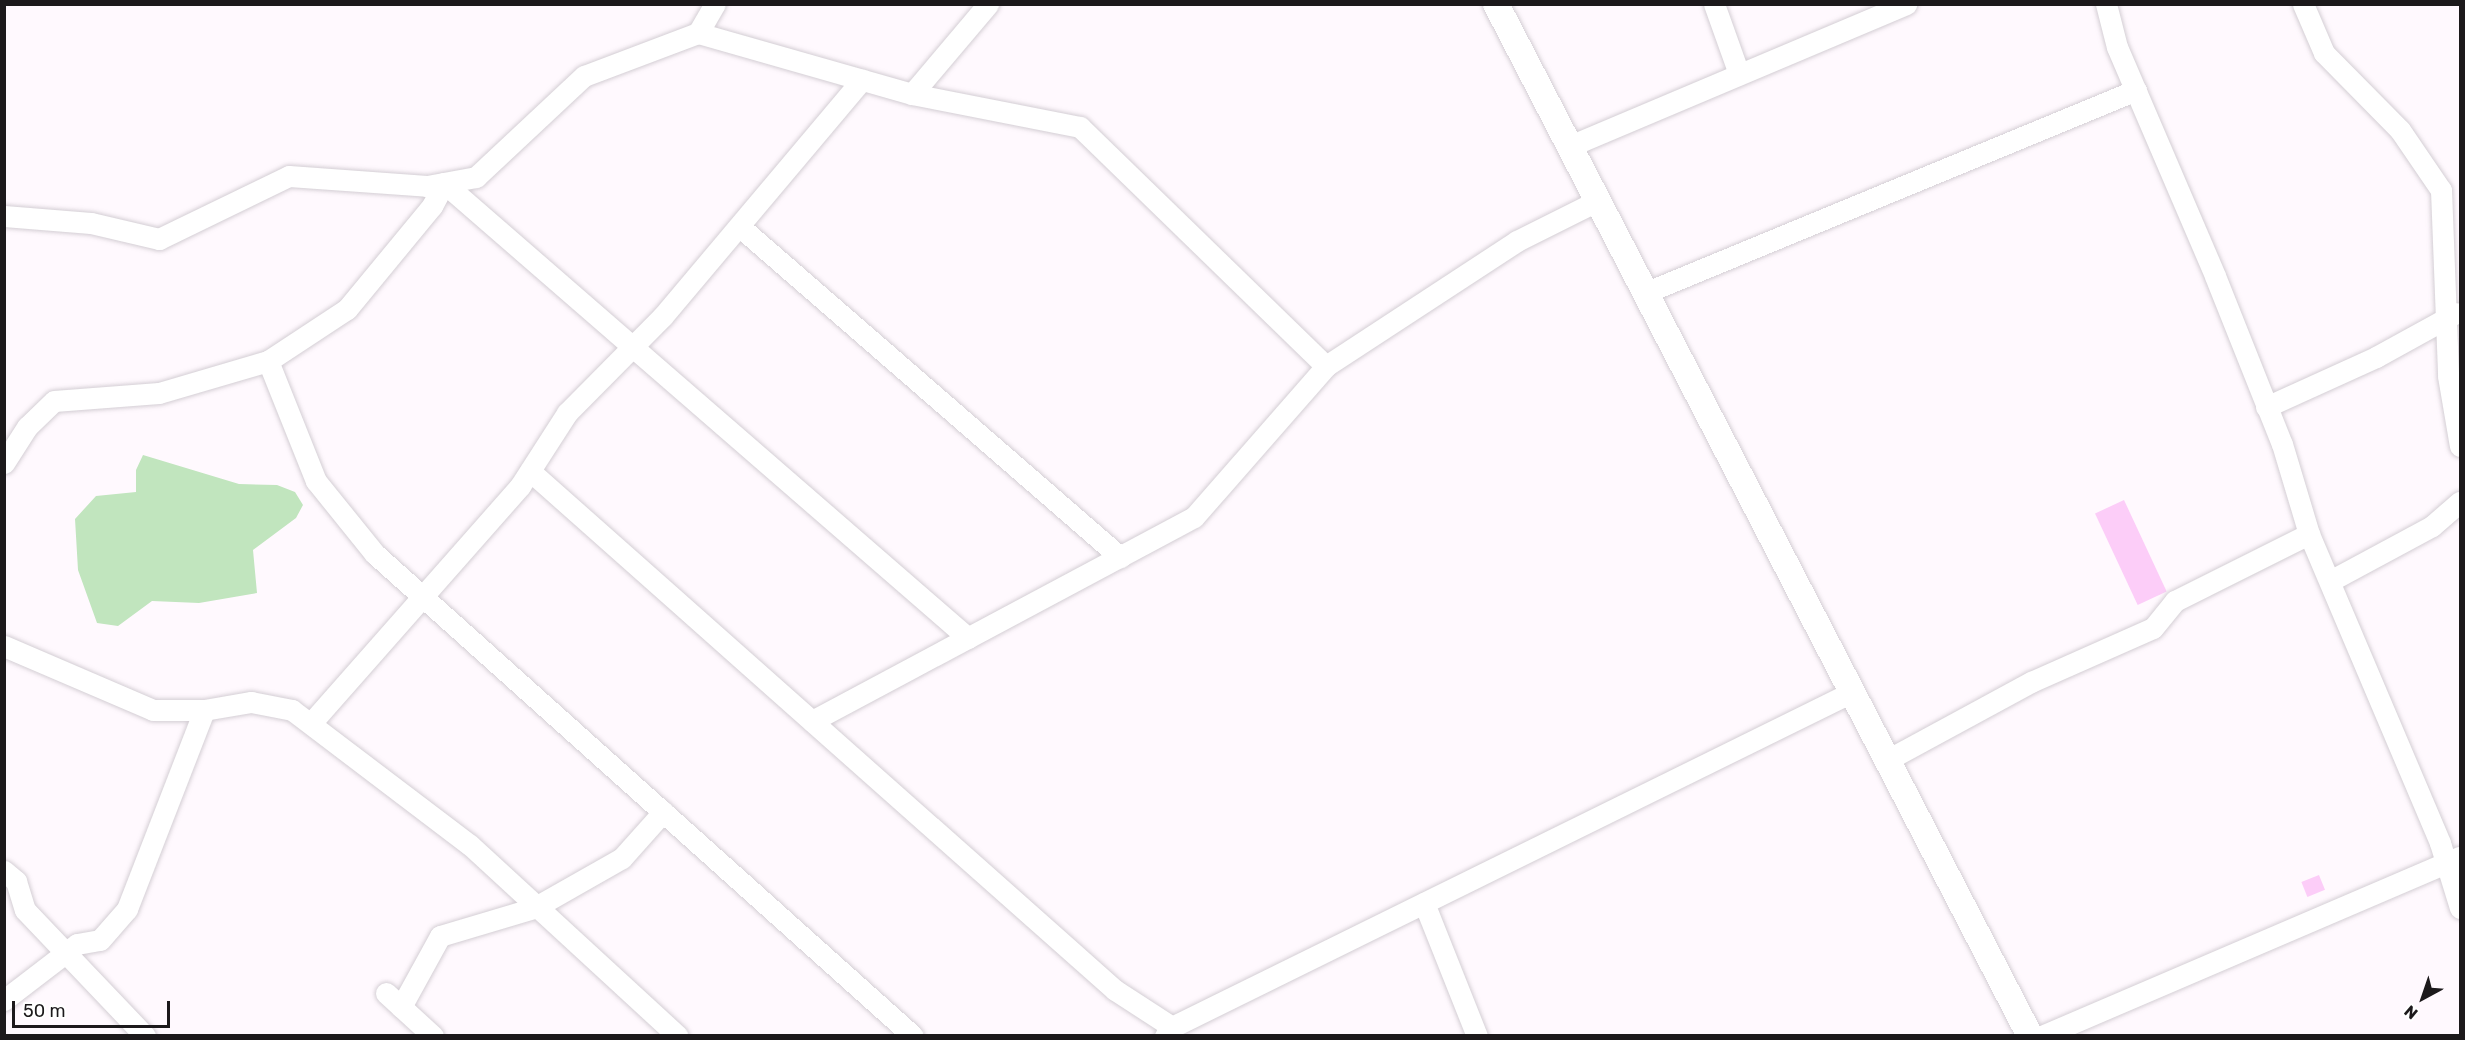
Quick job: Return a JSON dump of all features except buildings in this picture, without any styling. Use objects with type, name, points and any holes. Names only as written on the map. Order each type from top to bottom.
[{"type":"street","points":[[698,33],[715,4]]},
{"type":"street","points":[[912,94],[988,4]]},
{"type":"street","points":[[1496,4],[1854,691],[2030,1035]]},
{"type":"street","points":[[1714,4],[1739,74]]},
{"type":"street","points":[[1570,146],[1906,4]]},
{"type":"street","points":[[2106,4],[2136,90],[2266,407],[2309,534],[2453,860],[2460,908]]},
{"type":"street","points":[[2303,4],[2324,53],[2400,130],[2441,190],[2454,315],[2448,376],[2460,446]]},
{"type":"street","points":[[4,216],[91,223],[159,239],[289,176],[427,186],[476,177],[584,76],[698,33],[912,94],[1080,127],[1326,366]]},
{"type":"street","points":[[312,722],[530,471],[567,413],[633,346],[739,226],[862,80]]},
{"type":"street","points":[[1647,292],[2136,90]]},
{"type":"street","points":[[444,183],[968,638]]},
{"type":"street","points":[[4,464],[27,427],[54,401],[159,393],[268,360],[347,309],[432,206],[444,183]]},
{"type":"street","points":[[812,722],[1194,517],[1326,366],[1517,241],[1599,200]]},
{"type":"street","points":[[739,226],[1120,557]]},
{"type":"street","points":[[2266,407],[2376,357],[2454,315]]},
{"type":"street","points":[[268,360],[315,481],[375,554],[913,1035]]},
{"type":"street","points":[[530,471],[1115,990],[1168,1031],[1854,691]]},
{"type":"street","points":[[2330,581],[2432,526],[2460,502]]},
{"type":"street","points":[[1889,759],[2031,682],[2153,628],[2175,601],[2309,534]]},
{"type":"street","points":[[4,646],[153,710],[204,710],[251,702],[292,710],[312,722],[470,845],[534,908],[678,1035]]},
{"type":"street","points":[[4,999],[77,944],[100,940],[127,909],[204,710]]},
{"type":"street","points":[[433,1035],[394,1000],[440,936],[534,908],[622,858],[663,812]]},
{"type":"street","points":[[2042,1035],[2453,860]]},
{"type":"street","points":[[4,871],[16,881],[26,910],[145,1035]]},
{"type":"street","points":[[1424,903],[1477,1035]]},
{"type":"green space","points":[[143,455],[239,484],[277,485],[295,492],[303,505],[296,518],[253,550],[257,593],[199,603],[152,601],[118,626],[97,623],[78,570],[75,519],[96,496],[136,492],[136,470]]}]
